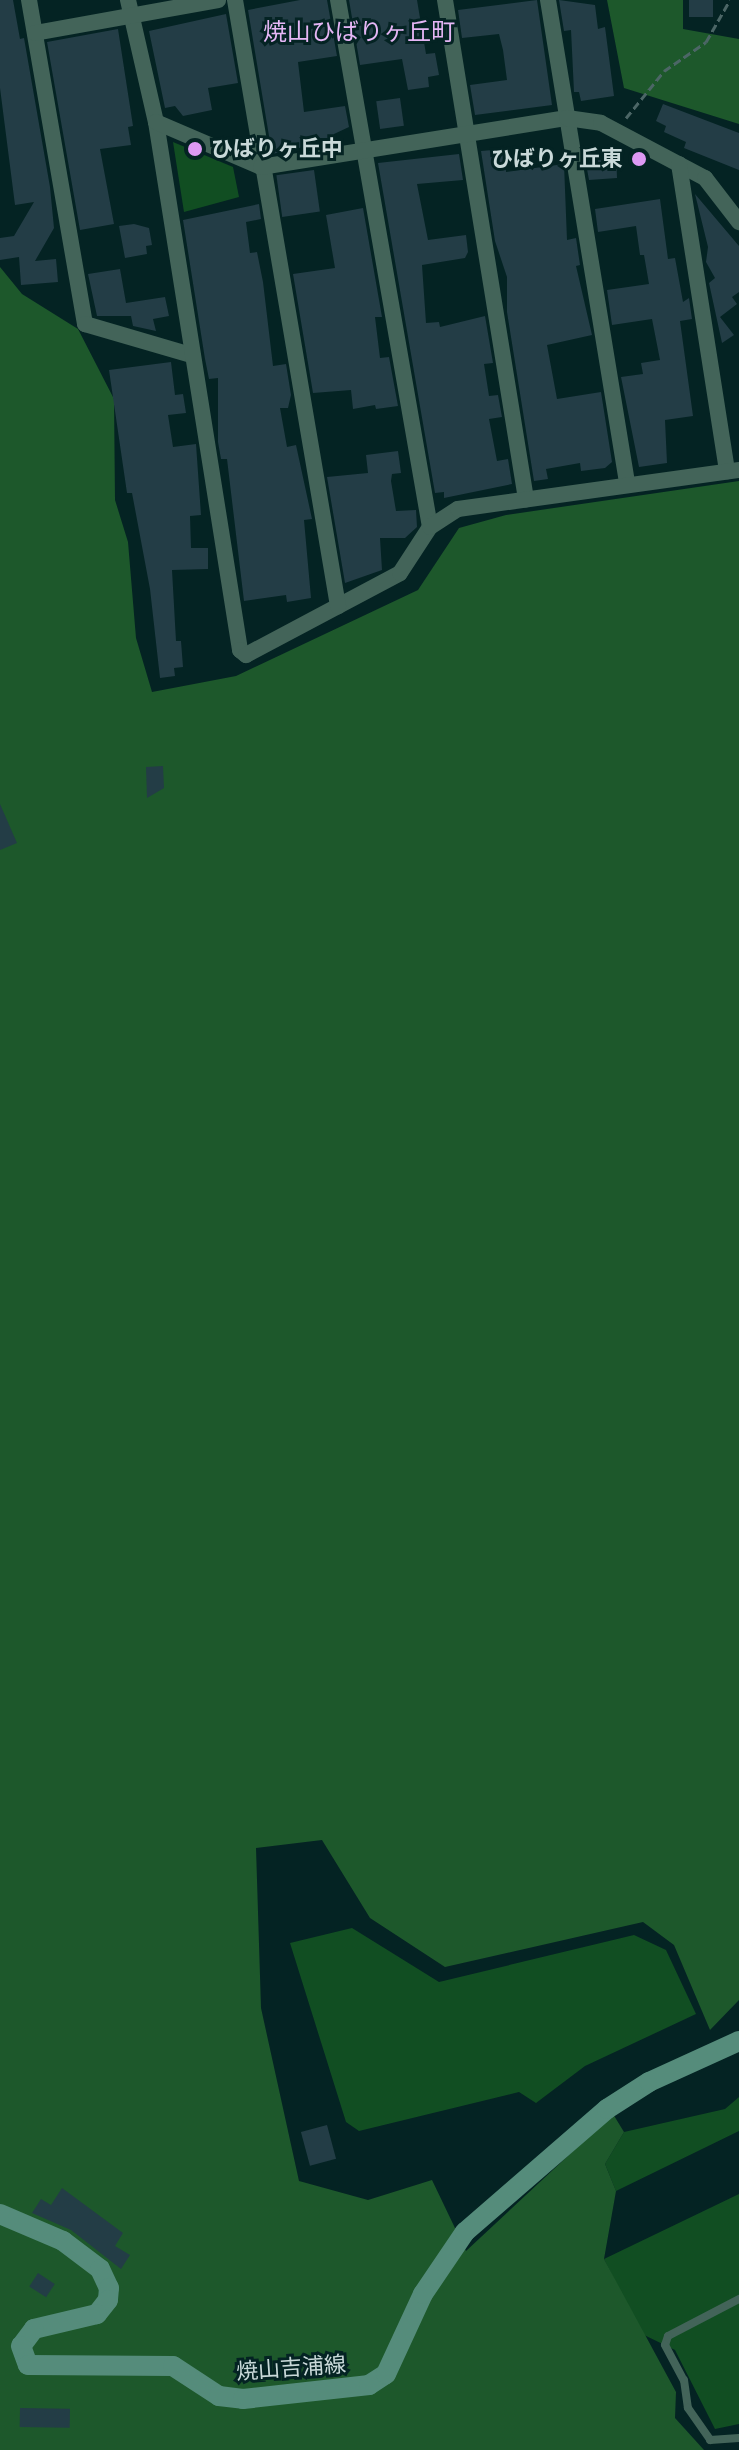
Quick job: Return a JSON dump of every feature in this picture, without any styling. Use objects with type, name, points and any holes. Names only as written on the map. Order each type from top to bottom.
[{"type":"main road","name":"焼山吉浦線","points":[[0,2214],[63,2241],[100,2269],[109,2288],[108,2300],[97,2314],[34,2329],[21,2346],[28,2365],[173,2366],[219,2396],[243,2399],[369,2385],[386,2374],[423,2294],[465,2232],[607,2109],[649,2082],[739,2041]]},
{"type":"street","points":[[29,0],[85,324],[191,355]]},
{"type":"street","points":[[35,33],[129,7],[218,0]]},
{"type":"street","points":[[235,0],[338,606]]},
{"type":"street","points":[[338,0],[430,527]]},
{"type":"street","points":[[445,0],[526,499]]},
{"type":"street","points":[[548,0],[627,484]]},
{"type":"street","points":[[129,7],[156,122],[240,650],[246,655],[400,573],[430,527],[458,509],[733,471],[679,164]]},
{"type":"street","points":[[156,122],[261,167],[567,118],[616,131],[705,178],[739,222]]},
{"type":"lane","points":[[739,2299],[668,2336],[665,2345],[684,2380],[688,2408],[710,2440],[739,2438]]},
{"type":"path","points":[[616,131],[664,71],[706,42],[730,0]]},
{"type":"green space","points":[[607,0],[683,0],[683,29],[739,39],[739,124],[624,88]]},
{"type":"green space","points":[[173,142],[233,167],[239,197],[184,212]]},
{"type":"green space","points":[[0,267],[22,294],[78,329],[114,399],[115,500],[128,542],[136,638],[152,692],[236,676],[418,590],[459,528],[506,515],[739,481],[739,2000],[710,2030],[674,1945],[643,1922],[445,1967],[370,1918],[322,1840],[256,1848],[261,2008],[299,2181],[368,2200],[432,2180],[466,2251],[613,2114],[624,2132],[605,2164],[616,2191],[604,2259],[676,2392],[675,2418],[704,2450],[0,2450]]},
{"type":"green space","points":[[352,1928],[439,1982],[634,1935],[666,1950],[696,2014],[585,2066],[536,2103],[519,2092],[359,2131],[346,2122],[290,1943]]},
{"type":"green space","points":[[739,2097],[739,2131],[616,2191],[605,2164],[624,2132],[725,2109]]},
{"type":"green space","points":[[739,2194],[739,2424],[715,2429],[675,2350],[642,2334],[604,2259]]},
{"type":"building","points":[[0,0],[13,0],[20,39],[24,38],[50,187],[54,228],[35,261],[56,259],[58,282],[21,285],[19,257],[0,260],[0,238],[14,236],[34,202],[15,205],[0,88]]},
{"type":"building","points":[[300,0],[327,0],[337,56],[298,62],[304,112],[345,106],[349,127],[334,134],[335,140],[272,154],[248,10]]},
{"type":"building","points":[[349,0],[417,0],[426,54],[435,53],[439,75],[428,77],[429,87],[408,90],[402,59],[360,65]]},
{"type":"building","points":[[537,0],[552,105],[475,115],[470,85],[507,80],[503,50],[499,34],[462,38],[458,10]]},
{"type":"building","points":[[559,0],[595,5],[598,29],[605,27],[614,96],[581,101],[579,92],[574,92],[571,30],[564,31]]},
{"type":"building","points":[[689,0],[713,0],[713,17],[689,17]]},
{"type":"building","points":[[226,14],[238,83],[208,88],[212,110],[183,116],[175,106],[165,108],[149,31]]},
{"type":"building","points":[[118,29],[133,126],[128,127],[131,145],[100,149],[114,224],[80,230],[47,42]]},
{"type":"building","points":[[400,98],[404,126],[380,129],[376,101]]},
{"type":"building","points":[[663,104],[739,133],[739,170],[684,148],[686,142],[664,132],[666,126],[656,121]]},
{"type":"building","points":[[594,146],[594,152],[616,151],[617,178],[589,180],[583,147]]},
{"type":"building","points":[[505,149],[506,172],[564,164],[567,240],[576,238],[580,265],[576,266],[592,335],[547,345],[557,399],[601,392],[612,462],[605,468],[581,471],[580,463],[546,469],[548,479],[534,481],[507,312],[507,277],[495,241],[481,151]]},
{"type":"building","points":[[459,154],[463,180],[417,184],[428,240],[466,235],[468,252],[465,258],[422,265],[426,323],[439,322],[440,327],[485,316],[493,363],[484,364],[489,396],[498,395],[502,417],[489,419],[497,461],[508,459],[512,484],[444,498],[444,492],[435,493],[378,163]]},
{"type":"building","points":[[314,170],[320,212],[282,217],[276,175]]},
{"type":"building","points":[[695,194],[739,246],[739,292],[732,297],[737,304],[720,317],[734,335],[722,343],[709,283],[715,278],[706,262],[708,247]]},
{"type":"building","points":[[660,199],[668,259],[675,258],[683,302],[689,298],[692,319],[680,321],[693,416],[665,420],[667,463],[639,467],[621,377],[643,374],[641,363],[660,360],[652,319],[612,325],[607,290],[649,284],[644,255],[640,255],[636,226],[598,232],[595,209]]},
{"type":"building","points":[[259,204],[261,219],[246,222],[250,253],[257,252],[273,366],[286,364],[291,395],[288,408],[280,408],[287,447],[296,445],[312,519],[304,520],[311,598],[287,602],[286,595],[244,601],[227,459],[221,459],[218,442],[218,378],[209,379],[183,220]]},
{"type":"building","points":[[363,208],[382,317],[375,317],[380,358],[389,357],[398,406],[376,409],[375,405],[353,409],[351,390],[313,393],[293,274],[335,268],[326,215]]},
{"type":"building","points":[[134,224],[149,228],[152,245],[146,246],[147,254],[125,258],[119,226]]},
{"type":"building","points":[[120,269],[126,303],[165,297],[169,316],[153,319],[156,331],[133,326],[131,316],[97,316],[88,274]]},
{"type":"building","points":[[171,362],[175,395],[183,394],[186,413],[168,415],[173,447],[196,444],[201,515],[190,516],[191,548],[208,548],[208,569],[172,570],[176,641],[181,641],[183,667],[174,668],[175,676],[160,678],[150,589],[132,493],[127,493],[109,370]]},
{"type":"building","points":[[398,451],[401,473],[392,474],[391,481],[396,511],[416,510],[417,527],[405,538],[380,538],[382,570],[345,583],[327,477],[368,473],[366,455]]},
{"type":"building","points":[[163,766],[164,788],[147,798],[146,767]]},
{"type":"building","points":[[0,804],[17,843],[0,850]]},
{"type":"building","points":[[327,2125],[336,2159],[310,2166],[301,2132]]},
{"type":"building","points":[[62,2188],[123,2233],[115,2246],[130,2255],[121,2269],[71,2230],[32,2213],[41,2199],[51,2205]]},
{"type":"building","points":[[38,2273],[55,2284],[46,2297],[29,2286]]},
{"type":"building","points":[[20,2408],[70,2409],[70,2428],[20,2427]]},
{"type":"place","name":"ひばりヶ丘中","points":[[195,149]]},
{"type":"place","name":"ひばりヶ丘東","points":[[639,159]]},
{"type":"district","name":"焼山ひばりヶ丘町","points":[[359,31]]}]
